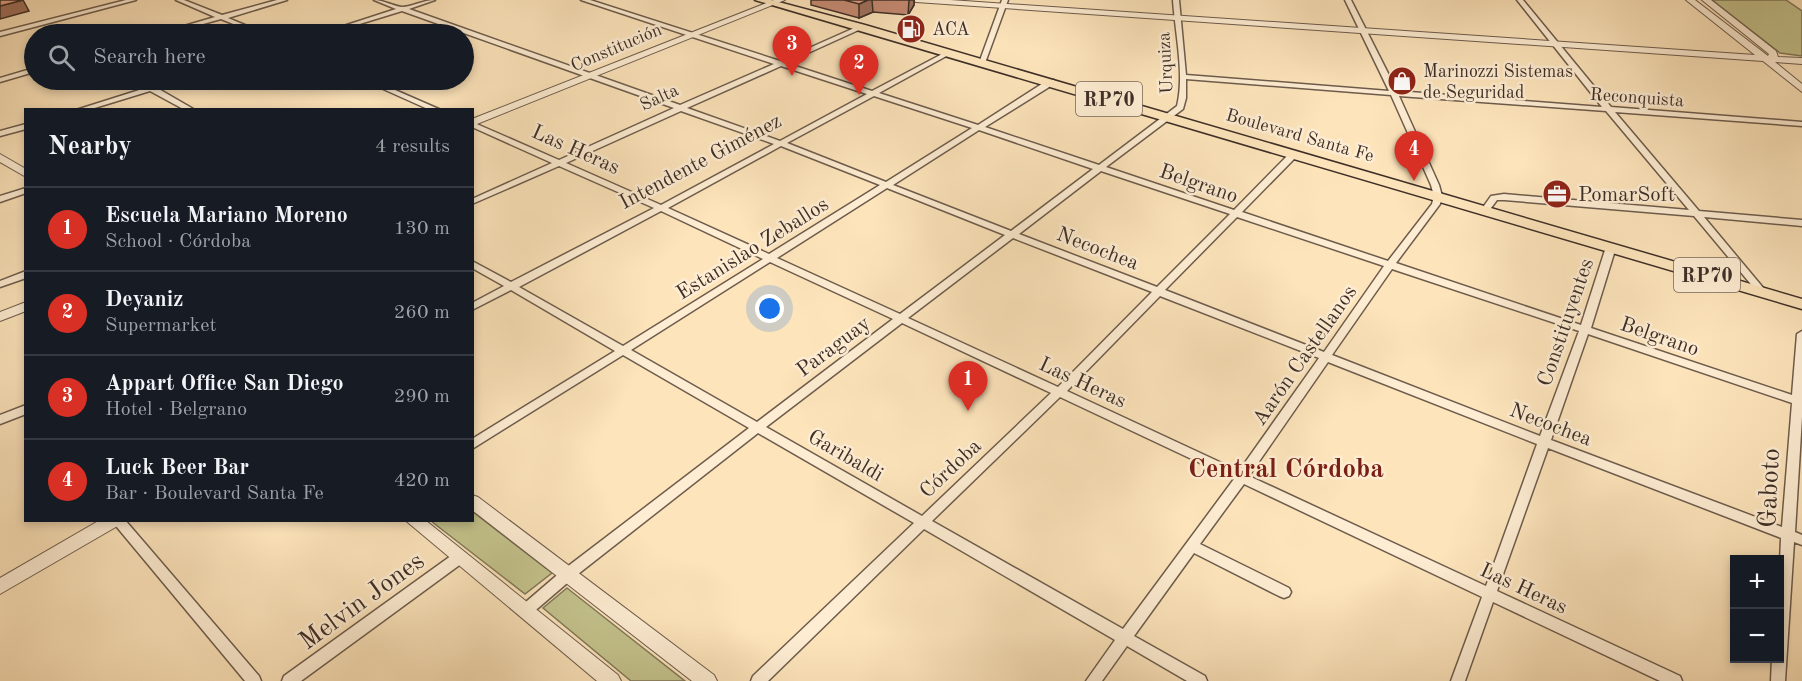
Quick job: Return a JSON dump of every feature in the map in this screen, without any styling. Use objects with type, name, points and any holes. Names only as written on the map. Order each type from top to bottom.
[{"type":"main road","name":"Boulevard Santa Fe","points":[[760,0],[776,2],[1802,303]]},
{"type":"main road","name":"Boulevard Santa Fe","points":[[786,0],[820,15]]},
{"type":"street","points":[[39,24],[133,0]]},
{"type":"street","points":[[179,0],[239,24]]},
{"type":"street","points":[[198,24],[284,0]]},
{"type":"street","name":"Necochea","points":[[377,0],[444,24]]},
{"type":"street","points":[[354,24],[432,0]]},
{"type":"street","name":"Belgrano","points":[[584,0],[980,128],[1799,401]]},
{"type":"street","points":[[916,0],[1004,3],[1802,61]]},
{"type":"street","name":"Urquiza","points":[[1167,116],[1180,107],[1182,101],[1176,0]]},
{"type":"street","points":[[1348,0],[1394,93],[1438,196]]},
{"type":"street","points":[[1521,0],[1609,110],[1699,214],[1762,292]]},
{"type":"street","points":[[1690,0],[1755,52],[1768,58],[1802,89]]},
{"type":"street","points":[[1706,0],[1773,53],[1774,56],[1768,58]]},
{"type":"street","name":"Constitución","points":[[474,123],[776,2]]},
{"type":"street","points":[[982,63],[1004,3]]},
{"type":"street","name":"Salta","points":[[474,201],[861,27]]},
{"type":"street","points":[[0,34],[24,28]]},
{"type":"street","name":"Necochea","points":[[474,35],[779,143],[1543,442],[1802,540]]},
{"type":"street","name":"Intendente Giménez","points":[[474,306],[948,53]]},
{"type":"street","points":[[0,80],[24,73]]},
{"type":"street","name":"Reconquista","points":[[1182,77],[1802,124]]},
{"type":"street","name":"Estanislao Zeballos","points":[[474,444],[1051,82]]},
{"type":"street","points":[[85,108],[142,90]]},
{"type":"street","points":[[156,90],[188,108]]},
{"type":"street","points":[[391,90],[433,108]]},
{"type":"street","name":"Paraguay","points":[[525,611],[568,574],[758,427],[1167,116]]},
{"type":"street","name":"Las Heras","points":[[474,125],[661,208],[1059,392],[1675,681]]},
{"type":"street","points":[[0,134],[24,127]]},
{"type":"street","name":"Córdoba","points":[[758,681],[922,521],[1059,392],[1294,154]]},
{"type":"street","points":[[0,157],[24,173]]},
{"type":"street","points":[[0,199],[24,191]]},
{"type":"street","name":"Aarón Castellanos","points":[[1093,681],[1242,477],[1390,265],[1436,204],[1438,196]]},
{"type":"street","points":[[1485,210],[1494,198],[1504,197],[1802,223]]},
{"type":"street","name":"Constituyentes","points":[[1458,681],[1585,329],[1611,247]]},
{"type":"street","name":"Garibaldi","points":[[474,265],[1200,681]]},
{"type":"street","points":[[0,284],[24,275]]},
{"type":"street","points":[[0,317],[24,307]]},
{"type":"street","name":"Gaboto","points":[[1778,681],[1802,334]]},
{"type":"street","points":[[0,420],[24,410]]},
{"type":"street","points":[[474,503],[707,681]]},
{"type":"street","points":[[0,587],[113,522]]},
{"type":"street","points":[[118,522],[254,681]]},
{"type":"street","points":[[416,522],[611,681]]},
{"type":"street","points":[[1192,546],[1284,592]]},
{"type":"street","name":"Melvin Jones","points":[[289,681],[460,557]]},
{"type":"shaded area","points":[[1712,0],[1786,0],[1802,11],[1802,56],[1780,53]]},
{"type":"shaded area","points":[[474,513],[552,573],[525,594],[432,522],[474,522]]},
{"type":"shaded area","points":[[567,588],[685,681],[631,681],[543,608]]},
{"type":"building","points":[[0,0],[23,0],[0,6]]},
{"type":"building","points":[[844,0],[868,0],[859,4]]},
{"type":"place","name":"ACA","points":[[911,29]]},
{"type":"place","name":"Appart Office San Diego","points":[[792,76]]},
{"type":"place","name":"Marinozzi Sistemas de Seguridad","points":[[1402,81]]},
{"type":"place","name":"Deyaniz","points":[[859,95]]},
{"type":"place","name":"Luck Beer Bar","points":[[1414,181]]},
{"type":"place","name":"PomarSoft","points":[[1557,194]]},
{"type":"place","name":"Escuela Mariano Moreno","points":[[968,411]]},
{"type":"district","name":"Central Córdoba","points":[[1286,468]]}]
